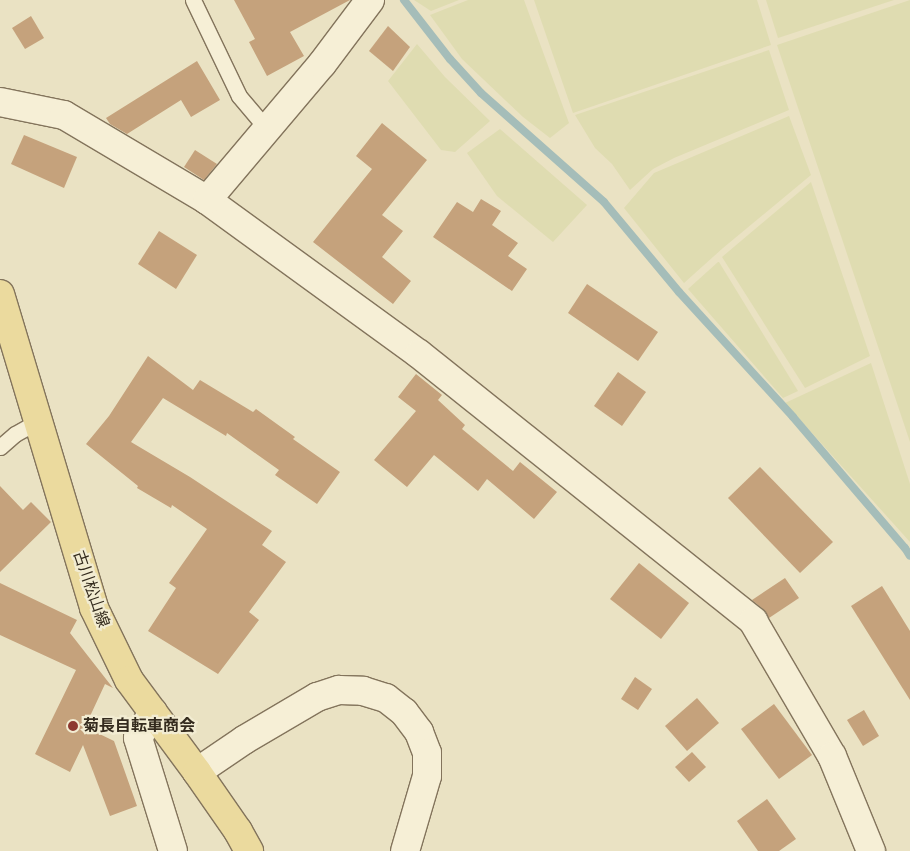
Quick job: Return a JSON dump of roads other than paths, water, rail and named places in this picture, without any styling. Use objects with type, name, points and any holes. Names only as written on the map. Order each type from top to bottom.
[{"type":"main road","name":"古川松山線","points":[[0,294],[94,608],[129,680],[197,772],[238,831],[249,851]]},
{"type":"street","points":[[207,200],[322,64],[370,0]]},
{"type":"street","points":[[0,102],[64,115],[207,200],[419,354],[753,621],[832,756],[871,851]]},
{"type":"street","points":[[197,772],[244,740],[318,697],[340,690],[363,691],[386,698],[404,712],[419,732],[427,753],[427,776],[405,851]]},
{"type":"street","points":[[153,712],[138,738],[173,851]]},
{"type":"lane","points":[[193,0],[239,96],[267,129]]},
{"type":"lane","points":[[0,447],[15,434],[38,420]]},
{"type":"waterway","points":[[404,0],[450,59],[481,93],[604,202],[679,292],[793,417],[910,556]]},
{"type":"place","name":"菊長自転車商会","points":[[73,726]]}]
